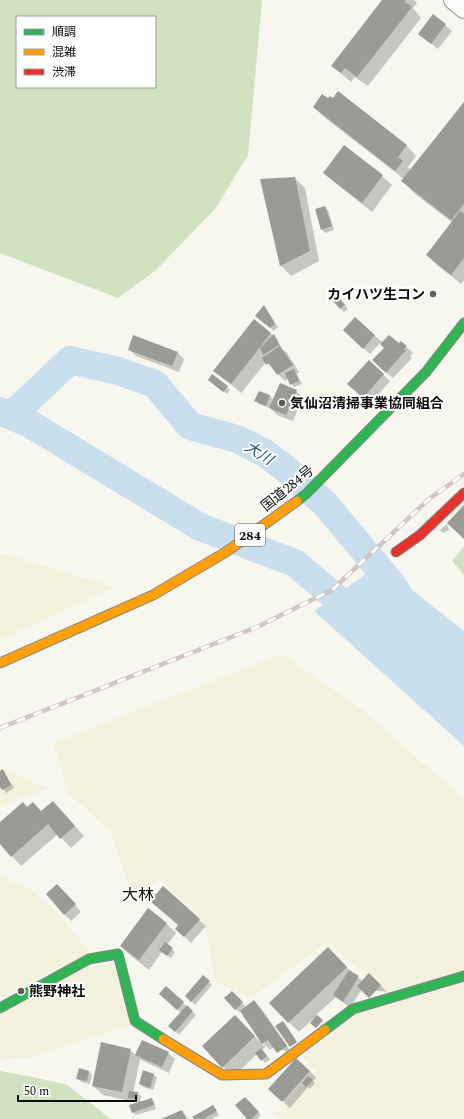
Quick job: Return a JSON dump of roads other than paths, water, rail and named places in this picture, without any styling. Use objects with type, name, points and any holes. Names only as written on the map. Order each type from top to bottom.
[{"type":"main road","name":"国道284号","points":[[0,663],[153,595],[226,552],[306,494],[426,372],[464,324]]},
{"type":"main road","points":[[396,552],[420,535],[464,493]]},
{"type":"main road","points":[[0,1008],[89,959],[118,954],[135,1022],[222,1075],[266,1074],[353,1009],[464,976]]},
{"type":"street","points":[[453,0],[464,9]]},
{"type":"water","points":[[388,558],[389,568],[407,586],[464,631],[464,746],[314,611]]},
{"type":"waterway","name":"大川","points":[[11,416],[70,360],[118,371],[155,384],[190,426],[237,439],[263,452],[286,469],[325,504],[392,584],[400,597]]},
{"type":"waterway","name":"大川","points":[[0,411],[30,424],[200,527],[295,563],[363,621]]},
{"type":"railway","points":[[0,728],[257,627],[332,590],[429,499],[464,474]]},
{"type":"place","name":"カイハツ生コン","points":[[433,294]]},
{"type":"place","name":"気仙沼清掃事業協同組合","points":[[282,403]]},
{"type":"place","name":"熊野神社","points":[[21,991]]},
{"type":"district","name":"大林","points":[[138,894]]}]
